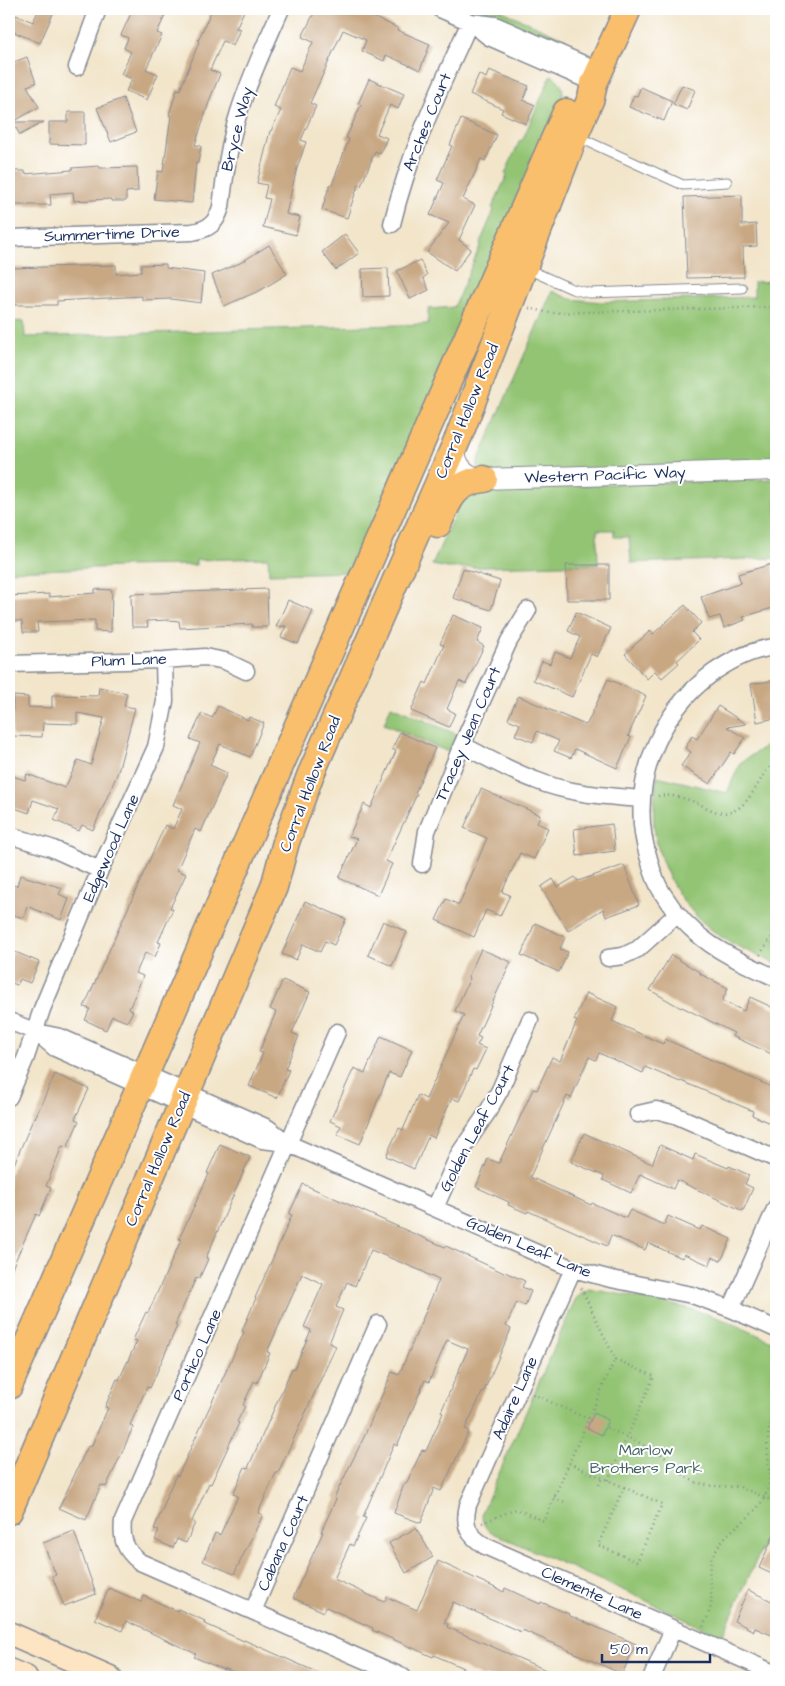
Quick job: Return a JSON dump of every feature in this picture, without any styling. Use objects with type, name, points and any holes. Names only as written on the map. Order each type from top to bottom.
[{"type":"main road","name":"Corral Hollow Road","points":[[9,1511],[274,887],[286,842],[310,776],[455,445],[575,135],[592,98],[596,77],[628,9]]},
{"type":"main road","name":"Corral Hollow Road","points":[[9,1386],[568,108],[578,94],[596,77]]},
{"type":"main road","points":[[446,385],[454,383],[463,385],[469,389],[474,397]]},
{"type":"main road","points":[[274,887],[309,816],[448,501],[458,488],[484,479]]},
{"type":"main road","points":[[9,1633],[110,1677]]},
{"type":"main road","points":[[9,1670],[26,1677]]},
{"type":"street","points":[[77,67],[98,9]]},
{"type":"street","name":"Bryce Way","points":[[213,224],[222,207],[226,171],[238,114],[248,85],[281,9]]},
{"type":"street","points":[[440,9],[470,22],[489,37],[596,77]]},
{"type":"street","name":"Arches Court","points":[[392,224],[402,186],[422,131],[470,22]]},
{"type":"street","name":"Summertime Drive","points":[[9,238],[192,232],[204,230],[213,224]]},
{"type":"street","name":"Western Pacific Way","points":[[455,445],[456,458],[461,469],[472,476],[484,479],[776,470]]},
{"type":"street","name":"Tracey Jean Court","points":[[422,864],[427,832],[462,745],[509,641],[528,610]]},
{"type":"street","points":[[776,647],[746,653],[724,665],[698,684],[676,708],[654,746],[648,762],[641,799],[642,834],[653,873],[662,893],[677,914],[697,935],[717,950],[776,978]]},
{"type":"street","name":"Plum Lane","points":[[9,664],[164,660],[205,657],[225,660],[246,671]]},
{"type":"street","name":"Edgewood Lane","points":[[9,1097],[36,1032],[42,1009],[100,870],[156,747],[165,701],[164,660]]},
{"type":"street","points":[[462,745],[535,780],[563,789],[588,794],[641,799]]},
{"type":"street","points":[[9,835],[51,848],[100,870]]},
{"type":"street","points":[[608,958],[623,956],[638,949],[677,914]]},
{"type":"street","name":"Golden Leaf Court","points":[[435,1208],[459,1154],[500,1090],[530,1020]]},
{"type":"street","name":"Golden Leaf Lane","points":[[9,1021],[36,1032],[60,1037],[143,1080],[184,1098],[262,1140],[289,1144],[573,1269],[610,1279],[676,1291],[707,1300],[776,1328]]},
{"type":"street","name":"Portico Lane","points":[[253,1611],[140,1562],[130,1554],[125,1545],[122,1533],[123,1521],[337,1032]]},
{"type":"street","points":[[638,1114],[656,1110],[675,1115],[776,1159]]},
{"type":"street","points":[[731,1309],[776,1207]]},
{"type":"street","name":"Adaire Lane","points":[[468,1528],[465,1516],[468,1505],[573,1269]]},
{"type":"street","name":"Cabana Court","points":[[378,1324],[253,1611],[402,1677]]},
{"type":"street","name":"Clemente Lane","points":[[468,1528],[476,1540],[485,1546],[776,1674]]},
{"type":"street","points":[[652,1677],[673,1629]]},
{"type":"lane","points":[[575,135],[683,185],[727,182]]},
{"type":"lane","points":[[524,268],[572,289],[589,293],[742,288]]},
{"type":"path","points":[[511,303],[550,314],[776,308]]},
{"type":"path","points":[[641,799],[662,795],[677,797],[725,814],[731,812],[748,799],[766,770],[776,761]]},
{"type":"path","points":[[754,968],[762,950],[776,934]]},
{"type":"path","points":[[573,1269],[615,1359],[654,1376],[608,1480]]},
{"type":"path","points":[[468,1528],[516,1509],[544,1521],[615,1359]]},
{"type":"path","points":[[520,1389],[588,1419]]},
{"type":"path","points":[[698,1640],[711,1605],[709,1570],[714,1553],[722,1540],[754,1513],[765,1497],[770,1472],[769,1429],[776,1412]]},
{"type":"path","points":[[607,1428],[659,1452],[686,1477],[695,1482],[712,1486],[740,1487],[776,1502]]},
{"type":"path","points":[[569,1463],[602,1478],[608,1480],[624,1487],[662,1504],[637,1562],[598,1545],[624,1487]]},
{"type":"path","points":[[599,1485],[602,1478]]},
{"type":"path","points":[[554,1497],[567,1503]]},
{"type":"green space","points":[[480,9],[498,9],[565,39],[568,44],[567,47]]},
{"type":"green space","points":[[551,75],[561,86],[562,100],[355,572],[269,574],[268,558],[196,560],[196,565],[9,571],[9,322],[24,321],[25,337],[428,324],[428,309],[454,307],[481,244],[494,210],[492,208],[507,175],[505,174],[520,140],[522,141]]},
{"type":"green space","points":[[776,281],[776,466],[491,474],[478,469],[478,461],[552,291],[570,299],[602,302],[754,297],[754,282]]},
{"type":"green space","points":[[776,479],[776,558],[631,563],[629,537],[614,537],[614,530],[597,530],[598,564],[448,568],[432,565],[463,496],[483,488]]},
{"type":"green space","points":[[391,706],[461,736],[453,754],[384,724]]},
{"type":"green space","points":[[776,739],[776,964],[728,941],[700,920],[688,906],[669,877],[662,860],[654,826],[654,801],[657,776],[727,793],[740,763]]},
{"type":"green space","name":"Marlow Brothers Park","points":[[589,1289],[692,1309],[722,1319],[776,1343],[776,1516],[722,1637],[634,1595],[495,1534],[488,1530],[484,1524],[482,1518],[483,1510],[575,1300],[581,1293]]},
{"type":"building","points":[[39,9],[55,9],[40,43],[9,30],[16,15],[33,22]]},
{"type":"building","points":[[133,9],[168,9],[157,33],[162,35],[146,69],[158,74],[147,100],[126,91],[132,79],[121,74],[131,52],[124,48],[128,38],[121,35]]},
{"type":"building","points":[[212,9],[245,9],[236,28],[240,29],[233,46],[223,41],[210,70],[220,74],[195,145],[201,146],[198,163],[196,163],[192,203],[154,199],[158,171],[163,172],[171,116],[169,115],[177,89],[180,90]]},
{"type":"building","points":[[316,9],[355,9],[430,44],[420,70],[386,55],[384,61],[362,51],[366,40],[343,30],[310,103],[316,106],[301,140],[306,142],[297,168],[286,214],[300,217],[296,235],[263,227],[270,199],[264,198],[267,185],[257,183],[270,131],[281,110],[274,107],[290,67],[300,71],[313,42],[302,37]]},
{"type":"building","points":[[27,57],[36,83],[27,86],[39,107],[13,122],[44,122],[20,135],[9,116],[9,64]]},
{"type":"building","points":[[489,70],[529,86],[523,100],[535,105],[526,124],[501,113],[503,109],[470,94],[479,74],[486,78]]},
{"type":"building","points":[[369,79],[404,94],[398,109],[390,105],[377,134],[387,138],[380,153],[375,151],[361,186],[358,185],[347,218],[322,210],[330,184],[332,185],[349,139],[346,138],[361,105],[358,104]]},
{"type":"building","points":[[682,85],[695,90],[687,110],[673,104]]},
{"type":"building","points":[[641,87],[672,101],[664,121],[629,107],[634,95],[637,96]]},
{"type":"building","points":[[123,98],[136,132],[111,142],[97,108]]},
{"type":"building","points":[[68,112],[85,112],[85,145],[49,144],[49,122],[68,122]]},
{"type":"building","points":[[461,119],[497,135],[485,161],[481,159],[463,199],[475,205],[459,240],[471,249],[455,271],[427,252],[449,223],[430,215],[444,183],[437,180],[452,146],[450,145]]},
{"type":"building","points":[[99,166],[100,168],[137,167],[138,191],[126,192],[126,201],[111,201],[111,199],[74,201],[73,192],[50,194],[51,205],[9,205],[9,171],[25,171],[25,174]]},
{"type":"building","points":[[742,195],[742,225],[756,224],[757,246],[743,247],[744,277],[687,278],[684,197]]},
{"type":"building","points":[[345,234],[359,253],[336,270],[322,252]]},
{"type":"building","points":[[269,245],[287,274],[261,290],[224,306],[212,275],[240,263]]},
{"type":"building","points":[[420,260],[427,275],[423,278],[429,290],[410,299],[397,271]]},
{"type":"building","points":[[166,264],[166,268],[204,273],[201,303],[171,299],[142,300],[142,296],[57,301],[57,305],[9,305],[9,268],[116,265],[116,274],[141,272],[141,265]]},
{"type":"building","points":[[388,268],[389,296],[363,297],[362,269]]},
{"type":"building","points":[[772,564],[776,580],[776,607],[743,617],[745,620],[724,628],[720,616],[709,619],[701,597],[741,583],[738,574]]},
{"type":"building","points":[[566,565],[609,565],[609,600],[567,600]]},
{"type":"building","points":[[463,569],[500,581],[491,610],[453,598]]},
{"type":"building","points":[[95,589],[112,590],[111,632],[95,631],[95,620],[37,622],[38,632],[23,632],[22,621],[9,621],[9,596],[49,594],[49,597],[95,593]]},
{"type":"building","points":[[267,589],[268,627],[252,627],[252,624],[180,628],[179,621],[169,620],[147,621],[148,627],[132,627],[131,594]]},
{"type":"building","points":[[288,600],[313,611],[298,644],[281,637],[286,626],[276,627]]},
{"type":"building","points":[[685,605],[701,623],[692,632],[699,640],[677,661],[679,663],[662,678],[655,671],[647,679],[625,654],[650,631],[653,634]]},
{"type":"building","points":[[576,612],[611,628],[597,657],[591,654],[572,697],[533,680],[542,661],[550,664],[555,652],[570,658],[580,637],[568,631]]},
{"type":"building","points":[[453,615],[483,628],[477,642],[484,646],[466,684],[459,681],[447,709],[455,713],[449,727],[411,711],[424,682],[427,684],[444,645],[440,644]]},
{"type":"building","points":[[608,679],[646,696],[628,736],[631,737],[617,768],[575,749],[571,758],[554,751],[559,741],[537,731],[533,742],[515,735],[520,724],[508,719],[518,696],[585,725]]},
{"type":"building","points":[[776,680],[776,718],[757,722],[751,684]]},
{"type":"building","points":[[99,687],[127,693],[124,706],[135,708],[118,772],[93,830],[82,825],[79,831],[54,820],[59,809],[33,800],[29,813],[9,806],[9,775],[25,780],[27,774],[65,788],[78,760],[91,765],[104,718],[77,713],[77,724],[43,723],[42,737],[12,736],[13,696],[28,697],[28,707],[52,708],[52,695],[98,696]]},
{"type":"building","points":[[218,706],[248,720],[249,717],[264,723],[250,757],[220,744],[210,765],[227,773],[201,832],[195,829],[177,870],[186,874],[170,908],[173,909],[158,942],[161,943],[155,957],[145,953],[136,973],[143,976],[129,1009],[133,1011],[127,1022],[112,1016],[106,1030],[85,1020],[90,1009],[84,1007],[165,825],[173,829],[182,809],[173,805],[200,743],[190,739],[202,713],[212,718]]},
{"type":"building","points":[[718,706],[746,724],[727,727],[745,738],[734,754],[731,752],[710,784],[681,766],[691,752],[685,748],[692,736],[697,739]]},
{"type":"building","points":[[400,732],[435,748],[415,793],[417,794],[386,861],[392,864],[378,895],[339,878],[357,839],[349,836],[364,804],[371,808],[396,751],[392,749]]},
{"type":"building","points":[[481,789],[540,815],[537,823],[548,828],[534,859],[520,853],[502,892],[510,895],[500,916],[486,910],[474,937],[436,920],[446,899],[459,905],[487,838],[464,828]]},
{"type":"building","points":[[612,824],[615,851],[577,856],[574,829]]},
{"type":"building","points":[[624,865],[639,905],[606,917],[603,909],[568,931],[541,887],[553,879],[558,887],[575,877],[578,881]]},
{"type":"building","points":[[20,875],[62,888],[59,894],[69,899],[61,920],[27,906],[24,918],[9,914],[9,884],[17,886]]},
{"type":"building","points":[[305,901],[346,919],[334,945],[325,941],[320,952],[303,944],[296,960],[282,954]]},
{"type":"building","points":[[383,921],[407,932],[392,966],[368,955]]},
{"type":"building","points":[[535,923],[565,937],[560,949],[568,952],[559,972],[521,955]]},
{"type":"building","points":[[481,949],[511,962],[477,1036],[481,1038],[477,1045],[486,1049],[476,1070],[473,1069],[459,1101],[452,1098],[434,1138],[429,1135],[414,1169],[386,1156],[399,1128],[403,1130],[418,1095],[426,1099],[464,1015],[455,1011]]},
{"type":"building","points":[[13,951],[39,962],[30,983],[20,979],[17,985],[9,982],[9,962]]},
{"type":"building","points":[[671,955],[700,974],[728,988],[722,1001],[744,1011],[750,997],[776,1009],[776,1056],[732,1036],[734,1033],[681,1008],[650,990]]},
{"type":"building","points":[[283,980],[310,992],[292,1033],[299,1036],[285,1069],[289,1070],[277,1098],[249,1086],[263,1053],[259,1052],[276,1012],[270,1009]]},
{"type":"building","points":[[586,993],[618,1007],[612,1021],[663,1044],[665,1039],[776,1089],[776,1114],[772,1124],[752,1115],[753,1111],[681,1081],[645,1067],[643,1073],[599,1053],[596,1060],[589,1057],[571,1098],[567,1096],[530,1177],[591,1205],[592,1203],[626,1218],[630,1210],[664,1225],[668,1216],[700,1230],[702,1226],[731,1239],[721,1261],[713,1257],[709,1265],[684,1254],[682,1258],[648,1243],[645,1250],[611,1235],[607,1246],[528,1211],[527,1213],[508,1205],[509,1202],[476,1187],[488,1159],[499,1163],[533,1089],[537,1090],[552,1057],[560,1061],[577,1021],[574,1020]]},
{"type":"building","points":[[381,1036],[412,1050],[400,1077],[389,1073],[360,1144],[337,1134],[341,1126],[330,1121],[354,1068],[365,1073]]},
{"type":"building","points":[[55,1074],[89,1089],[75,1119],[79,1121],[67,1148],[62,1146],[46,1186],[51,1188],[39,1216],[36,1214],[9,1275],[9,1176]]},
{"type":"building","points":[[584,1133],[652,1164],[660,1145],[693,1160],[695,1154],[749,1175],[745,1184],[753,1188],[743,1211],[677,1180],[673,1189],[640,1174],[631,1193],[603,1180],[604,1176],[571,1162]]},
{"type":"building","points":[[220,1144],[250,1157],[206,1258],[208,1259],[199,1279],[196,1278],[150,1388],[147,1387],[130,1425],[133,1427],[121,1455],[106,1487],[101,1485],[86,1520],[59,1508],[88,1446],[91,1447],[108,1408],[105,1407],[117,1379],[119,1380],[137,1341],[133,1340],[146,1312],[148,1313],[181,1240],[179,1239],[209,1174],[207,1173]]},
{"type":"building","points":[[303,1184],[525,1281],[522,1287],[531,1291],[525,1306],[517,1302],[506,1326],[511,1329],[465,1429],[469,1431],[441,1491],[434,1488],[421,1523],[394,1513],[404,1484],[406,1484],[422,1450],[426,1451],[468,1349],[447,1340],[429,1382],[425,1380],[397,1446],[394,1444],[363,1517],[366,1518],[353,1546],[350,1544],[334,1579],[384,1602],[387,1597],[417,1610],[438,1561],[504,1592],[505,1588],[540,1604],[541,1602],[636,1644],[622,1674],[453,1602],[444,1623],[448,1624],[447,1627],[562,1677],[483,1677],[372,1630],[373,1628],[326,1607],[324,1612],[293,1598],[323,1532],[321,1532],[336,1499],[334,1498],[364,1437],[392,1372],[399,1375],[439,1280],[371,1250],[355,1286],[347,1282],[336,1307],[343,1310],[329,1343],[336,1346],[258,1513],[263,1515],[234,1574],[203,1561],[215,1533],[220,1535],[238,1496],[233,1494],[245,1467],[248,1468],[292,1368],[294,1369],[311,1330],[304,1327],[323,1284],[302,1274],[267,1352],[270,1353],[257,1383],[254,1381],[243,1405],[245,1406],[237,1422],[239,1423],[192,1521],[195,1523],[186,1543],[177,1539],[173,1548],[155,1540],[159,1531],[154,1529],[164,1502],[176,1475],[178,1476],[244,1332],[242,1331],[255,1298],[292,1215],[289,1214]]},
{"type":"building","points":[[594,1413],[608,1420],[602,1435],[587,1428]]},
{"type":"building","points":[[416,1528],[433,1557],[406,1573],[389,1543]]},
{"type":"building","points":[[776,1530],[776,1576],[759,1568]]},
{"type":"building","points":[[74,1531],[96,1594],[64,1606],[52,1576],[56,1575],[43,1543]]},
{"type":"building","points":[[109,1588],[141,1602],[144,1596],[177,1611],[178,1609],[205,1621],[203,1623],[328,1677],[245,1677],[194,1657],[196,1654],[126,1621],[122,1631],[95,1619]]},
{"type":"building","points":[[748,1590],[776,1603],[776,1637],[755,1628],[754,1631],[734,1621]]}]
